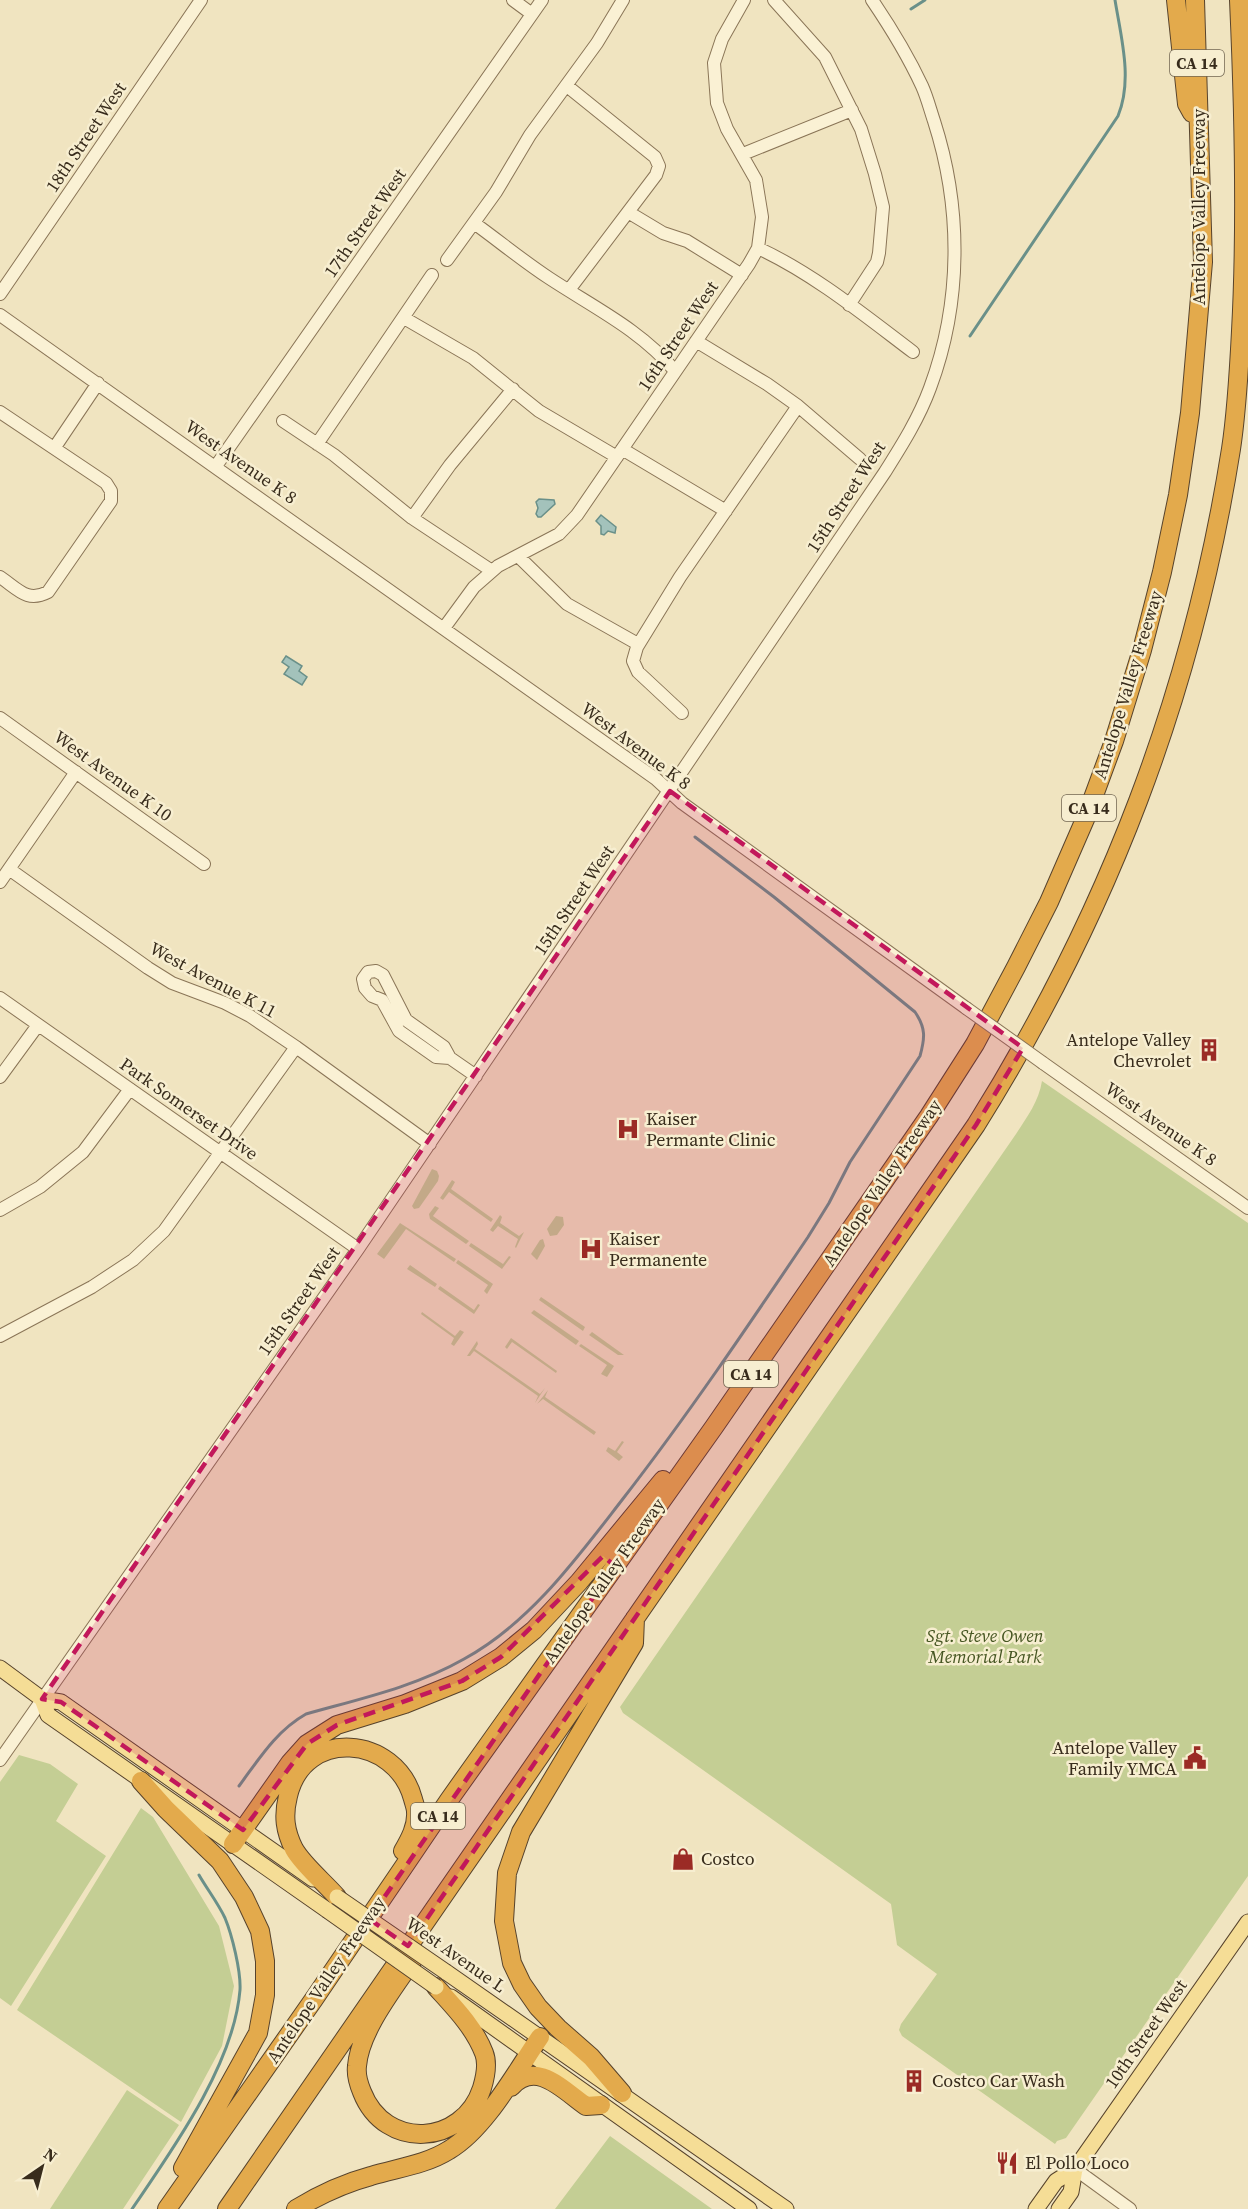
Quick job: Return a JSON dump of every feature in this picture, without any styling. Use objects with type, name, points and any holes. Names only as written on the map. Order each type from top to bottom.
[{"type":"highway","points":[[1176,0],[1186,104],[1199,125]]},
{"type":"highway","name":"Antelope Valley Freeway","points":[[166,2209],[314,2000],[448,1800],[714,1427],[929,1116],[975,1044],[1049,902],[1086,817],[1114,741],[1142,650],[1162,572],[1178,495],[1190,413],[1203,262],[1195,0]]},
{"type":"highway","name":"CA 14","points":[[227,2209],[976,1125],[1049,1001],[1098,900],[1155,758],[1182,670],[1204,587],[1231,448],[1238,380],[1245,251],[1239,0]]},
{"type":"highway","points":[[1231,448],[1241,426],[1248,391]]},
{"type":"highway","points":[[238,1837],[290,1763],[307,1743],[337,1725],[405,1704],[462,1681],[501,1657],[534,1630],[579,1582],[684,1455],[714,1427]]},
{"type":"highway","points":[[622,2093],[591,2057],[538,2007],[522,1984],[512,1963],[504,1921],[507,1873],[521,1832],[634,1643],[635,1618]]},
{"type":"highway","points":[[314,2000],[331,1962],[412,1834],[417,1811],[411,1790],[402,1773],[384,1758],[371,1751],[341,1747],[323,1751],[310,1759],[298,1772],[290,1787],[285,1808],[285,1827],[296,1851],[332,1903]]},
{"type":"highway","points":[[141,1781],[166,1809],[220,1861],[244,1897],[260,1931],[265,1961],[265,1995],[258,2033],[160,2209]]},
{"type":"highway","points":[[441,1979],[475,2033],[485,2055],[485,2078],[478,2099],[469,2114],[454,2125],[439,2132],[407,2133],[385,2123],[366,2102],[356,2068],[360,2046],[435,1926],[456,1876]]},
{"type":"highway","points":[[296,2209],[334,2189],[369,2176],[429,2160],[450,2150],[476,2128],[540,2037]]},
{"type":"highway","points":[[498,2098],[518,2079],[530,2074],[544,2077],[586,2106],[601,2105]]},
{"type":"main road","name":"West Avenue L","points":[[0,1668],[42,1699],[61,1702],[238,1837],[332,1903],[441,1979],[540,2037],[786,2209]]},
{"type":"main road","name":"West Avenue L","points":[[42,1699],[48,1715],[141,1781],[238,1837]]},
{"type":"main road","name":"10th Street West","points":[[1059,2209],[1071,2192],[1076,2169],[1248,1922]]},
{"type":"main road","name":"West Avenue L","points":[[441,1979],[529,2053],[749,2209]]},
{"type":"main road","name":"10th Street West","points":[[1036,2209],[1056,2181],[1076,2169]]},
{"type":"street","name":"18th Street West","points":[[0,294],[201,0]]},
{"type":"street","points":[[513,0],[532,14]]},
{"type":"street","name":"17th Street West","points":[[216,466],[542,0]]},
{"type":"street","points":[[447,260],[496,192],[530,135],[597,43],[622,0]]},
{"type":"street","name":"16th Street West","points":[[444,628],[474,587],[492,571],[559,534],[577,515],[758,248],[762,217],[756,180],[727,129],[717,104],[714,63],[722,39],[744,0]]},
{"type":"street","points":[[774,0],[825,57],[861,129],[883,207],[878,262],[849,305]]},
{"type":"street","name":"15th Street West","points":[[0,1760],[430,1144],[885,472],[911,430],[930,389],[947,334],[954,288],[954,217],[944,154],[923,88],[896,35],[872,0]]},
{"type":"street","points":[[567,86],[655,157],[659,166],[656,175],[569,290]]},
{"type":"street","points":[[743,154],[852,110]]},
{"type":"street","points":[[628,212],[663,232],[687,241],[742,274]]},
{"type":"street","points":[[474,223],[548,278],[614,317],[675,371]]},
{"type":"street","points":[[758,248],[784,260],[913,352]]},
{"type":"street","points":[[317,444],[432,275]]},
{"type":"street","name":"West Avenue K 8","points":[[0,315],[656,779],[682,803],[1248,1208]]},
{"type":"street","points":[[404,318],[473,358],[539,411],[726,511]]},
{"type":"street","points":[[696,341],[767,384],[798,406],[860,459]]},
{"type":"street","points":[[54,447],[98,383]]},
{"type":"street","points":[[412,518],[450,465],[513,389]]},
{"type":"street","points":[[682,712],[638,672],[633,661],[638,644],[680,577],[798,406]]},
{"type":"street","points":[[0,412],[106,483],[111,491],[111,501],[48,592],[38,597],[31,597],[0,577]]},
{"type":"street","points":[[283,421],[359,474],[412,518],[492,571]]},
{"type":"street","points":[[518,556],[567,604],[638,644]]},
{"type":"street","name":"West Avenue K 10","points":[[0,718],[204,864]]},
{"type":"street","points":[[0,882],[76,772]]},
{"type":"street","name":"West Avenue K 11","points":[[9,869],[148,969],[172,983],[225,1003],[250,1016],[430,1144]]},
{"type":"street","points":[[450,1058],[436,1057],[399,1031],[382,1000],[372,996],[365,988],[365,976],[376,971],[383,975],[406,1020],[444,1047],[450,1058],[476,1076]]},
{"type":"street","points":[[382,1000],[393,992]]},
{"type":"street","name":"Park Somerset Drive","points":[[0,998],[358,1249]]},
{"type":"street","points":[[0,1077],[38,1025]]},
{"type":"street","points":[[0,1336],[92,1287],[133,1260],[164,1231],[296,1047]]},
{"type":"street","points":[[0,1210],[40,1187],[83,1152],[130,1089]]},
{"type":"street","points":[[1076,2169],[1130,2209]]},
{"type":"highlighted area","points":[[670,791],[1023,1048],[976,1125],[408,1946],[369,1919],[615,1566],[603,1556],[501,1657],[462,1681],[337,1725],[307,1744],[243,1830],[61,1702],[42,1699]]},
{"type":"green space","name":"Sgt. Steve Owen Memorial Park","points":[[1042,1081],[1248,1223],[1248,1876],[1066,2138],[1055,2144],[902,2036],[899,2030],[901,2024],[937,1974],[897,1945],[891,1904],[623,1713],[620,1707],[1016,1134],[1035,1102]]},
{"type":"green space","points":[[432,1169],[437,1171],[438,1181],[419,1208],[414,1209],[412,1206]]},
{"type":"green space","points":[[452,1180],[455,1182],[451,1189],[493,1219],[491,1222],[449,1192],[443,1200],[440,1198]]},
{"type":"green space","points":[[435,1206],[439,1208],[433,1216],[469,1241],[466,1244],[430,1219],[429,1214]]},
{"type":"green space","points":[[500,1215],[502,1217],[500,1223],[519,1236],[524,1232],[516,1248],[518,1239],[498,1226],[493,1232],[490,1230]]},
{"type":"green space","points":[[556,1216],[563,1217],[564,1225],[557,1235],[550,1236],[547,1229]]},
{"type":"green space","points":[[400,1223],[456,1259],[454,1262],[406,1229],[384,1259],[377,1254]]},
{"type":"green space","points":[[543,1239],[545,1246],[537,1260],[531,1254]]},
{"type":"green space","points":[[471,1243],[503,1264],[509,1256],[511,1257],[502,1269],[469,1246]]},
{"type":"green space","points":[[458,1260],[493,1284],[487,1294],[484,1291],[488,1285],[456,1263]]},
{"type":"green space","points":[[410,1265],[437,1284],[435,1287],[407,1269]]},
{"type":"green space","points":[[440,1286],[474,1310],[478,1304],[480,1305],[474,1314],[438,1289]]},
{"type":"green space","points":[[541,1297],[585,1327],[583,1331],[539,1300]]},
{"type":"green space","points":[[534,1310],[579,1341],[576,1345],[531,1313]]},
{"type":"green space","points":[[422,1312],[455,1336],[460,1330],[464,1332],[454,1346],[451,1344],[454,1338],[421,1314]]},
{"type":"green space","points":[[592,1332],[624,1355],[618,1355],[589,1335]]},
{"type":"green space","points":[[511,1338],[557,1371],[556,1373],[512,1342],[507,1349],[505,1347]]},
{"type":"green space","points":[[477,1341],[475,1349],[540,1394],[545,1388],[535,1403],[538,1396],[474,1351],[467,1356]]},
{"type":"green space","points":[[581,1344],[614,1366],[607,1377],[601,1374],[607,1365],[579,1346]]},
{"type":"green space","points":[[548,1390],[545,1397],[596,1432],[594,1435],[543,1399],[537,1404]]},
{"type":"green space","points":[[622,1441],[624,1442],[617,1452],[623,1457],[619,1461],[606,1451],[608,1447],[615,1451]]},
{"type":"green space","points":[[19,1755],[50,1764],[78,1784],[56,1821],[106,1856],[11,2006],[0,1998],[0,1782]]},
{"type":"green space","points":[[141,1808],[153,1817],[219,1926],[234,1986],[222,2046],[181,2122],[17,2010]]},
{"type":"green space","points":[[127,2090],[179,2125],[123,2209],[50,2209]]},
{"type":"green space","points":[[610,2136],[712,2209],[555,2209]]},
{"type":"water","points":[[539,499],[554,500],[555,504],[541,517],[536,514],[538,508],[536,502]]},
{"type":"water","points":[[601,515],[616,527],[615,533],[608,531],[604,535],[601,534],[601,526],[596,521]]},
{"type":"water","points":[[286,656],[302,666],[299,671],[307,677],[302,685],[284,674],[289,667],[282,662]]},
{"type":"waterway","points":[[911,9],[925,0]]},
{"type":"waterway","points":[[970,336],[1118,116],[1125,88],[1125,73],[1123,43],[1115,0]]},
{"type":"waterway","points":[[239,1786],[277,1737],[306,1714],[386,1691],[445,1669],[488,1644],[510,1627],[551,1588],[622,1500],[717,1370],[808,1237],[850,1162],[920,1056],[924,1033],[915,1012],[774,897],[695,837]]},
{"type":"waterway","points":[[132,2209],[199,2105],[214,2076],[235,2018],[240,1982],[233,1943],[225,1918],[199,1875]]},
{"type":"place","name":"Antelope Valley Chevrolet","points":[[1209,1050]]},
{"type":"place","name":"Kaiser Permante Clinic","points":[[628,1129]]},
{"type":"place","name":"Kaiser Permanente","points":[[591,1249]]},
{"type":"place","name":"Antelope Valley Family YMCA","points":[[1195,1758]]},
{"type":"place","name":"Costco","points":[[683,1859]]},
{"type":"place","name":"Costco Car Wash","points":[[914,2081]]},
{"type":"place","name":"El Pollo Loco","points":[[1007,2163]]}]
